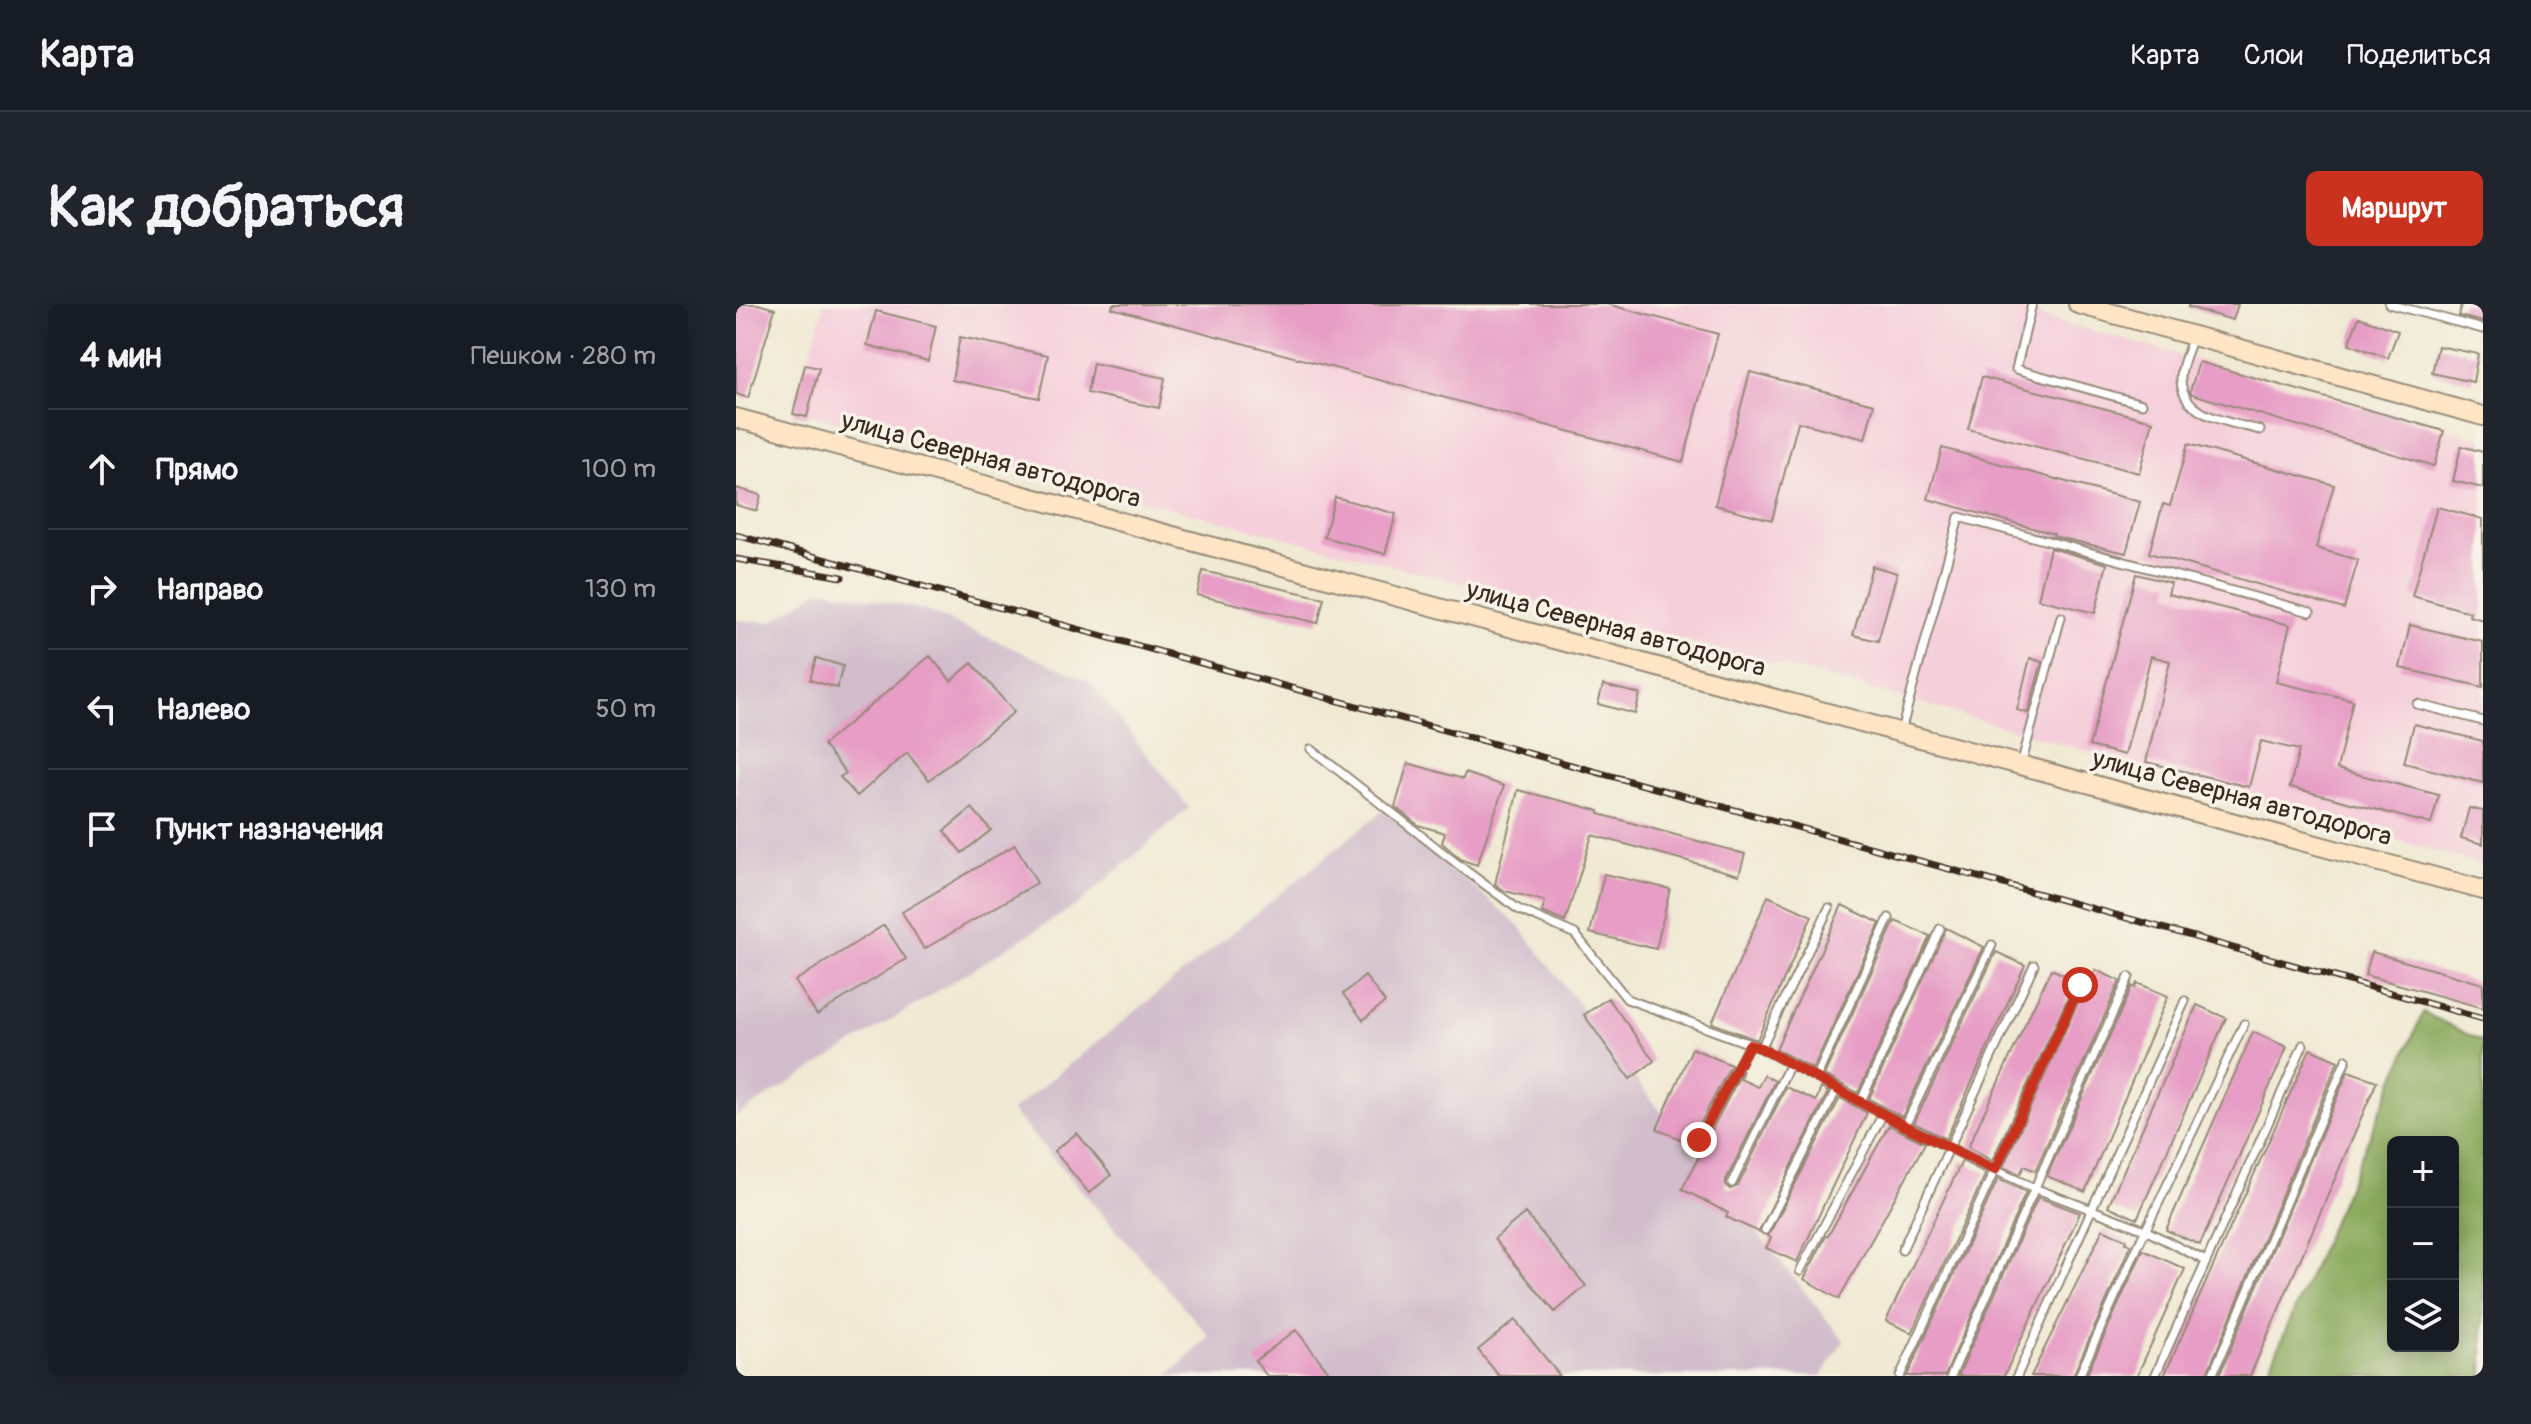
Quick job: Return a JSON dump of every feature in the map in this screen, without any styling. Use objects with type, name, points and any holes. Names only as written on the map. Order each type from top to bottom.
[{"type":"main road","points":[[2078,304],[2483,416]]},
{"type":"main road","name":"улица Северная автодорога","points":[[736,418],[2483,890]]},
{"type":"lane","points":[[2032,304],[2016,369],[2142,404]]},
{"type":"lane","points":[[2389,304],[2483,329]]},
{"type":"lane","points":[[2425,314],[2428,304]]},
{"type":"lane","points":[[2193,337],[2181,379],[2188,400],[2200,413],[2260,430]]},
{"type":"lane","points":[[1901,732],[1959,517],[2310,612]]},
{"type":"lane","points":[[2021,765],[2061,617]]},
{"type":"lane","points":[[2417,704],[2483,721]]},
{"type":"lane","points":[[1311,749],[1518,909],[1575,934],[1627,999],[1761,1048],[1949,1148],[2034,1188],[2145,1230],[2206,1261]]},
{"type":"lane","points":[[1761,1048],[1829,908]]},
{"type":"lane","points":[[1816,1078],[1889,918]]},
{"type":"lane","points":[[1861,1101],[1940,929]]},
{"type":"lane","points":[[1905,1126],[1992,945]]},
{"type":"lane","points":[[1902,1250],[2034,965]]},
{"type":"lane","points":[[1951,1376],[2129,977]]},
{"type":"lane","points":[[1900,1376],[2080,985]]},
{"type":"lane","points":[[2017,1376],[2185,1001]]},
{"type":"lane","points":[[2079,1376],[2244,1024]]},
{"type":"lane","points":[[1699,1140],[1749,1045]]},
{"type":"lane","points":[[2155,1376],[2303,1045]]},
{"type":"lane","points":[[2212,1376],[2346,1060]]},
{"type":"lane","points":[[1732,1183],[1790,1064]]},
{"type":"lane","points":[[1765,1230],[1837,1089]]},
{"type":"lane","points":[[1800,1271],[1883,1114]]},
{"type":"shaded area","points":[[824,304],[1996,304],[2483,439],[2483,865],[1861,686],[794,411]]},
{"type":"shaded area","points":[[821,589],[924,610],[1089,681],[1189,808],[1078,904],[736,1116],[736,620],[772,622]]},
{"type":"shaded area","points":[[1384,810],[1519,926],[1650,1098],[1844,1341],[1821,1376],[1168,1376],[1210,1337],[1012,1111]]},
{"type":"green space","points":[[2423,1012],[2483,1042],[2483,1376],[2266,1376]]},
{"type":"building","points":[[736,304],[758,304],[775,309],[748,398],[736,394]]},
{"type":"building","points":[[1113,304],[1607,304],[1718,334],[1683,462],[1112,308]]},
{"type":"building","points":[[2189,304],[2238,304],[2233,320],[2188,307]]},
{"type":"building","points":[[2461,304],[2483,304],[2483,322],[2459,316]]},
{"type":"building","points":[[876,311],[936,326],[928,361],[867,345]]},
{"type":"building","points":[[2359,317],[2398,331],[2388,358],[2349,344]]},
{"type":"building","points":[[960,337],[1048,355],[1039,398],[952,380]]},
{"type":"building","points":[[2438,346],[2478,354],[2473,382],[2432,373]]},
{"type":"building","points":[[2199,362],[2444,431],[2434,466],[2192,394],[2190,391]]},
{"type":"building","points":[[1093,363],[1165,378],[1159,408],[1087,393]]},
{"type":"building","points":[[805,365],[819,368],[807,417],[793,414]]},
{"type":"building","points":[[1750,372],[1874,404],[1865,439],[1798,422],[1772,520],[1715,505]]},
{"type":"building","points":[[1982,377],[2153,421],[2139,473],[1968,429]]},
{"type":"building","points":[[2188,444],[2334,485],[2316,548],[2358,560],[2344,609],[2149,553],[2163,504],[2170,506]]},
{"type":"building","points":[[2461,446],[2483,452],[2483,488],[2453,481]]},
{"type":"building","points":[[1942,448],[2140,502],[2126,553],[2053,536],[1928,499]]},
{"type":"building","points":[[736,488],[761,495],[757,511],[736,505]]},
{"type":"building","points":[[1335,497],[1396,514],[1385,554],[1324,537]]},
{"type":"building","points":[[2437,507],[2483,519],[2483,620],[2469,616],[2470,612],[2412,596]]},
{"type":"building","points":[[2050,548],[2107,564],[2095,613],[2038,599]]},
{"type":"building","points":[[1872,566],[1897,573],[1878,641],[1853,635]]},
{"type":"building","points":[[1203,571],[1324,598],[1318,623],[1197,595]]},
{"type":"building","points":[[2136,574],[2171,583],[2168,594],[2290,625],[2276,682],[2353,700],[2337,769],[2439,795],[2431,824],[2290,787],[2299,750],[2261,741],[2249,787],[2146,762],[2170,661],[2151,656],[2125,755],[2089,746]]},
{"type":"building","points":[[2410,625],[2483,642],[2483,687],[2400,668]]},
{"type":"building","points":[[930,656],[951,681],[972,663],[1014,712],[929,780],[907,753],[857,796],[840,777],[846,773],[823,745]]},
{"type":"building","points":[[816,658],[843,666],[837,688],[810,680]]},
{"type":"building","points":[[2030,658],[2042,662],[2028,713],[2017,710]]},
{"type":"building","points":[[1603,685],[1640,694],[1635,714],[1598,704]]},
{"type":"building","points":[[2414,724],[2483,741],[2483,783],[2404,763]]},
{"type":"building","points":[[1408,763],[1463,779],[1465,773],[1504,786],[1477,865],[1462,860],[1442,843],[1445,833],[1418,825],[1395,807]]},
{"type":"building","points":[[1518,790],[1745,854],[1739,875],[1592,835],[1565,922],[1542,912],[1545,901],[1505,891],[1495,884]]},
{"type":"building","points":[[972,808],[991,830],[962,853],[944,831]]},
{"type":"building","points":[[2469,808],[2483,811],[2483,844],[2461,838]]},
{"type":"building","points":[[1015,845],[1037,883],[924,949],[902,912]]},
{"type":"building","points":[[1604,874],[1670,889],[1656,949],[1590,933]]},
{"type":"building","points":[[1768,896],[1812,916],[1757,1040],[1712,1023]]},
{"type":"building","points":[[1842,905],[1880,923],[1813,1069],[1776,1049]]},
{"type":"building","points":[[1895,921],[1930,936],[1858,1093],[1824,1075]]},
{"type":"building","points":[[884,925],[906,959],[817,1015],[795,981]]},
{"type":"building","points":[[1946,928],[1984,947],[1902,1117],[1869,1099]]},
{"type":"building","points":[[1996,952],[2025,965],[1946,1139],[1914,1123]]},
{"type":"building","points":[[2372,952],[2483,984],[2483,1008],[2365,975]]},
{"type":"building","points":[[2051,969],[2076,980],[1992,1161],[1968,1147]]},
{"type":"building","points":[[2096,970],[2120,981],[2035,1171],[2024,1166],[2020,1174],[2003,1167],[2086,985],[2089,986]]},
{"type":"building","points":[[1365,976],[1385,1002],[1363,1020],[1343,994]]},
{"type":"building","points":[[2137,983],[2168,996],[2085,1192],[2047,1176],[2132,986],[2135,988]]},
{"type":"building","points":[[1608,998],[1654,1061],[1630,1079],[1584,1015]]},
{"type":"building","points":[[2197,1005],[2226,1018],[2137,1219],[2108,1206]]},
{"type":"building","points":[[2253,1032],[2287,1047],[2200,1245],[2166,1230]]},
{"type":"building","points":[[1692,1048],[1731,1065],[1693,1137],[1693,1143],[1697,1146],[1705,1143],[1743,1070],[1740,1079],[1758,1087],[1764,1075],[1775,1081],[1726,1180],[1726,1186],[1730,1189],[1738,1186],[1786,1087],[1816,1101],[1821,1088],[1828,1092],[1759,1232],[1726,1217],[1728,1213],[1682,1189],[1703,1149],[1657,1129]]},
{"type":"building","points":[[2310,1049],[2338,1061],[2206,1376],[2164,1376]]},
{"type":"building","points":[[2348,1071],[2377,1081],[2250,1376],[2219,1376]]},
{"type":"building","points":[[1840,1098],[1867,1113],[1797,1262],[1766,1248],[1771,1238],[1768,1236]]},
{"type":"building","points":[[1889,1125],[1925,1143],[1839,1299],[1804,1279]]},
{"type":"building","points":[[1077,1133],[1111,1175],[1089,1193],[1054,1151]]},
{"type":"building","points":[[1962,1161],[1986,1173],[1912,1333],[1886,1321]]},
{"type":"building","points":[[1998,1179],[2026,1192],[1945,1376],[1907,1376]]},
{"type":"building","points":[[2038,1197],[2080,1213],[2004,1376],[1958,1376]]},
{"type":"building","points":[[1525,1213],[1586,1286],[1555,1312],[1494,1239]]},
{"type":"building","points":[[2103,1229],[2131,1245],[2073,1376],[2031,1376]]},
{"type":"building","points":[[2143,1250],[2185,1269],[2137,1376],[2086,1376]]},
{"type":"building","points":[[1515,1320],[1560,1376],[1499,1376],[1478,1350]]},
{"type":"building","points":[[1296,1330],[1332,1376],[1267,1376],[1255,1361]]},
{"type":"railway","points":[[736,535],[2483,1019]]},
{"type":"railway","points":[[736,559],[842,577]]},
{"type":"route","points":[[1699,1140],[1749,1045],[1761,1048],[1905,1126],[1995,1170],[2080,985]]}]
